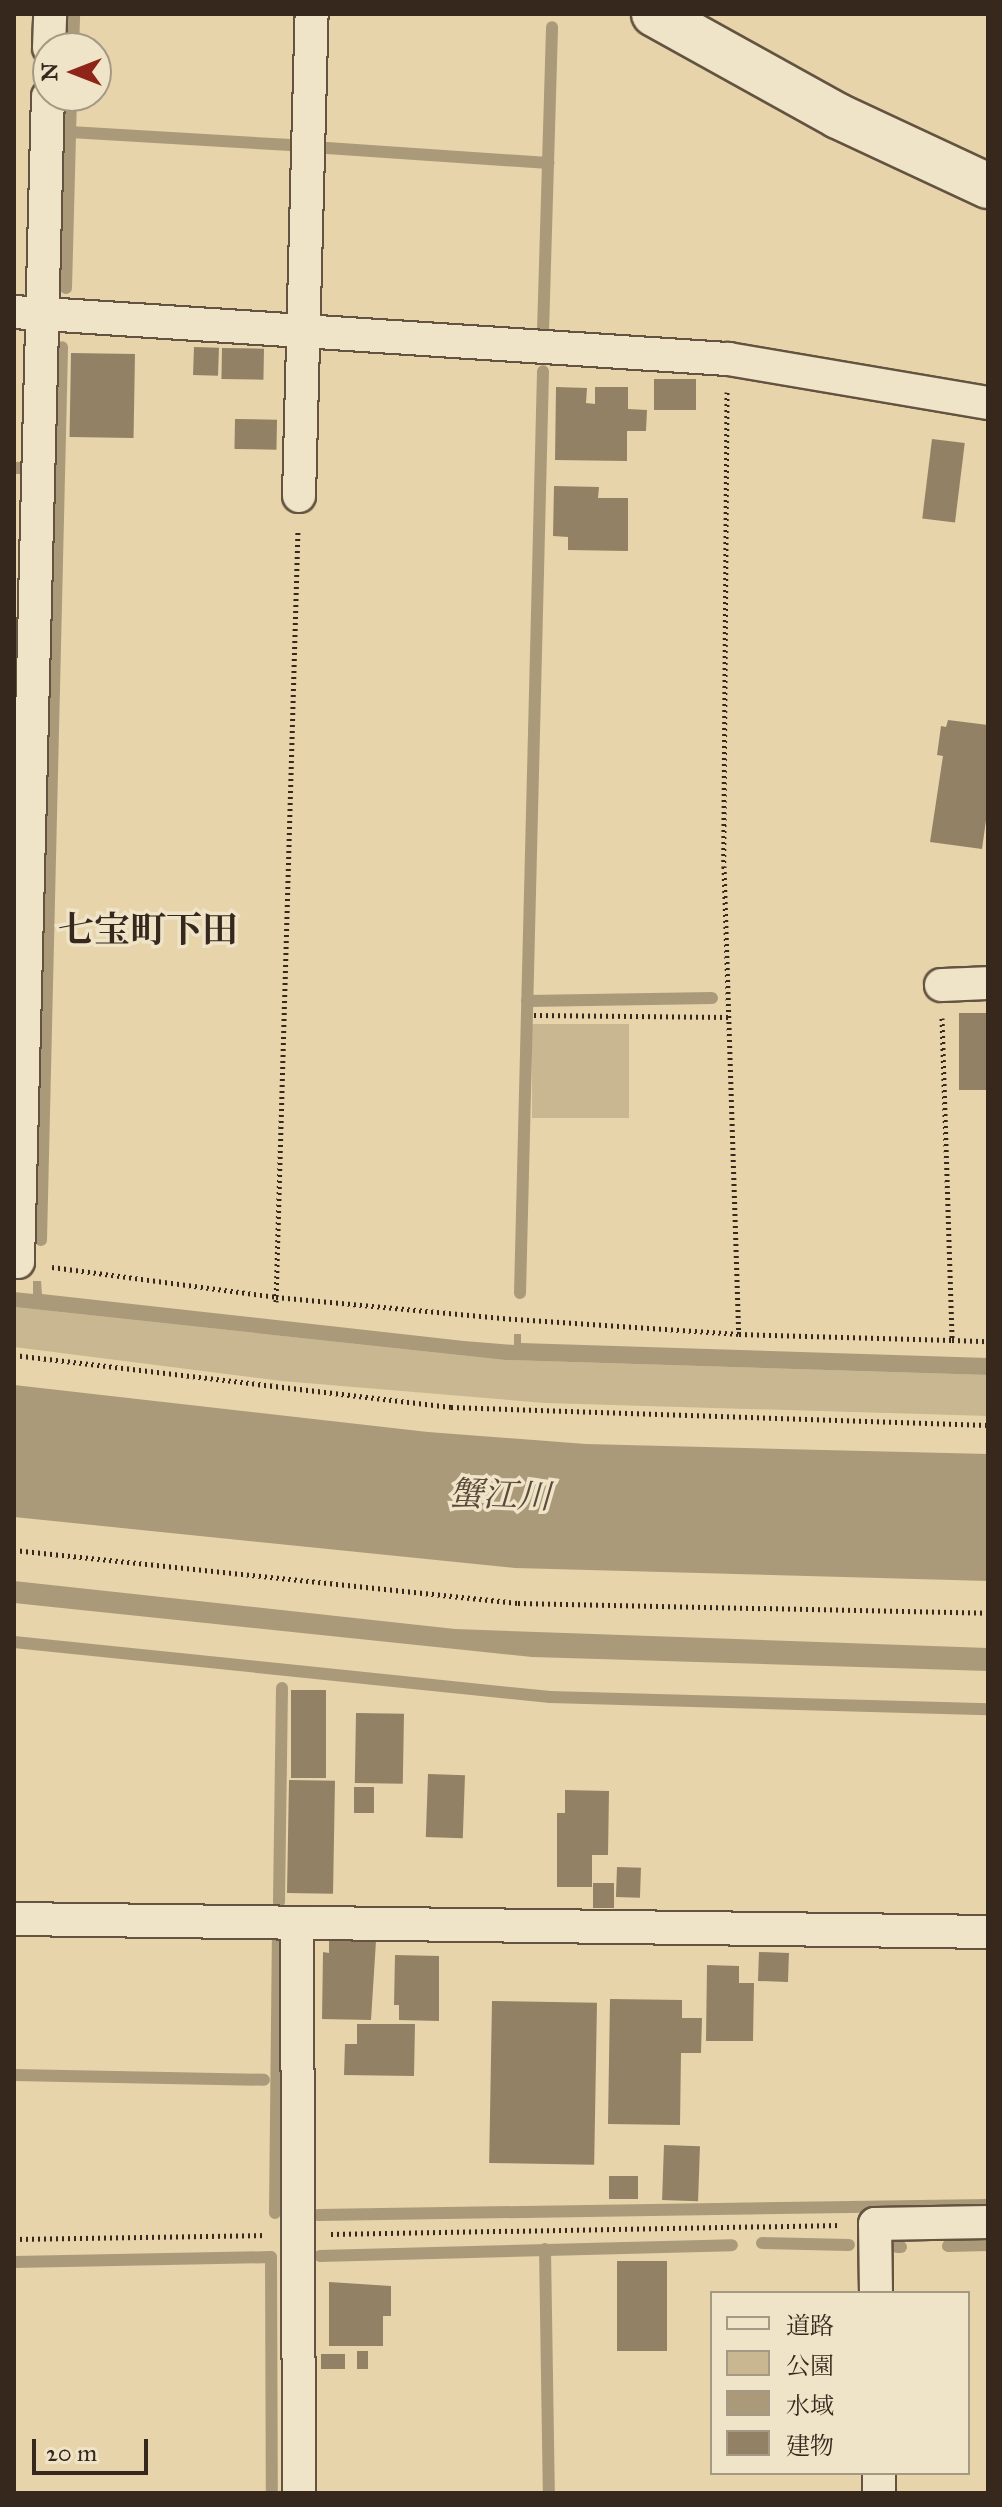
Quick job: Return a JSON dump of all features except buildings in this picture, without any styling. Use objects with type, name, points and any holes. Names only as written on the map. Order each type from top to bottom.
[{"type":"street","points":[[299,496],[312,14]]},
{"type":"street","points":[[654,14],[838,116],[988,186]]},
{"type":"street","points":[[18,1262],[28,313],[47,112]]},
{"type":"street","points":[[28,313],[728,359],[988,403]]},
{"type":"street","points":[[941,985],[988,983]]},
{"type":"street","points":[[14,1919],[988,1932]]},
{"type":"street","points":[[297,1924],[295,2235],[299,2493]]},
{"type":"street","points":[[876,2291],[875,2224],[988,2222]]},
{"type":"path","points":[[728,359],[724,866],[739,1334]]},
{"type":"path","points":[[276,1299],[299,496]]},
{"type":"path","points":[[941,985],[952,1340]]},
{"type":"path","points":[[534,1015],[729,1017]]},
{"type":"path","points":[[18,1262],[276,1299],[739,1334],[988,1341]]},
{"type":"path","points":[[14,1355],[451,1407],[988,1425]]},
{"type":"path","points":[[14,1550],[518,1603],[988,1613]]},
{"type":"path","points":[[14,2239],[875,2224]]},
{"type":"green space","points":[[532,1024],[629,1024],[629,1118],[532,1118]]},
{"type":"green space","points":[[14,1307],[505,1360],[988,1375],[988,1416],[545,1403],[282,1381],[14,1347]]},
{"type":"water","points":[[33,1281],[41,1281],[42,1294],[464,1341],[514,1345],[514,1334],[521,1334],[521,1343],[988,1358],[988,1375],[505,1360],[14,1307],[14,1292],[33,1294]]},
{"type":"water","name":"蟹江川","points":[[14,1385],[428,1432],[586,1444],[988,1454],[988,1581],[515,1568],[14,1517]]},
{"type":"water","points":[[14,1581],[455,1629],[988,1648],[988,1671],[532,1657],[14,1603]]},
{"type":"waterway","points":[[73,32],[74,14]]},
{"type":"waterway","points":[[543,332],[552,27]]},
{"type":"waterway","points":[[66,288],[71,112]]},
{"type":"waterway","points":[[70,132],[291,145]]},
{"type":"waterway","points":[[327,148],[548,163]]},
{"type":"waterway","points":[[41,1240],[62,347]]},
{"type":"waterway","points":[[520,1293],[543,371]]},
{"type":"waterway","points":[[14,468],[21,468]]},
{"type":"waterway","points":[[527,1001],[712,998]]},
{"type":"waterway","points":[[14,1642],[550,1697],[988,1709]]},
{"type":"waterway","points":[[279,1902],[282,1688]]},
{"type":"waterway","points":[[275,2213],[278,1939]]},
{"type":"waterway","points":[[14,2075],[264,2080]]},
{"type":"waterway","points":[[318,2215],[988,2205]]},
{"type":"waterway","points":[[762,2243],[849,2245]]},
{"type":"waterway","points":[[320,2256],[732,2245]]},
{"type":"waterway","points":[[948,2246],[988,2245]]},
{"type":"waterway","points":[[545,2249],[549,2493]]},
{"type":"waterway","points":[[14,2262],[271,2257],[272,2493]]},
{"type":"district","name":"七宝町下田","points":[[148,931]]}]
